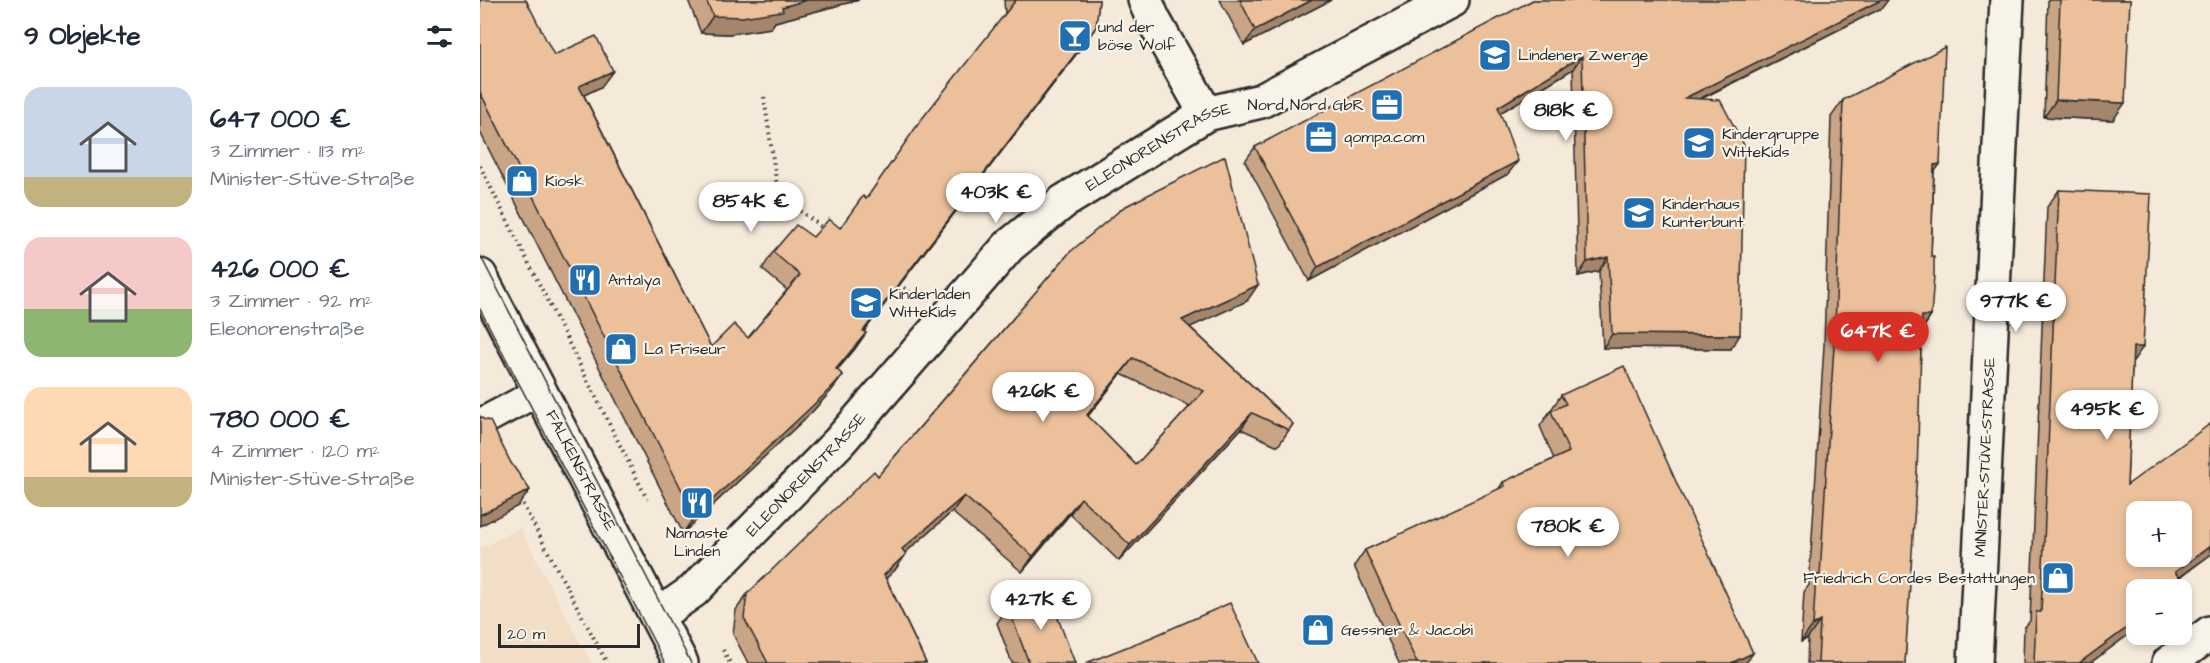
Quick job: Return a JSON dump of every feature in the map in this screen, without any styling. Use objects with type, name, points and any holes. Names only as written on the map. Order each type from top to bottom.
[{"type":"street","points":[[1145,0],[1153,19],[1206,114]]},
{"type":"street","name":"ELEONORENSTRASSE","points":[[657,616],[693,591],[839,442],[1009,246],[1063,202],[1206,114],[1261,101],[1452,0]]},
{"type":"street","name":"MINISTER-STÜVE-STRASSE","points":[[1975,663],[2007,0]]},
{"type":"street","name":"FALKENSTRASSE","points":[[483,291],[540,391],[681,663]]},
{"type":"street","points":[[2169,663],[2210,633]]},
{"type":"lane","points":[[480,423],[540,391]]},
{"type":"path","points":[[764,97],[778,194],[825,229]]},
{"type":"path","points":[[480,166],[650,506]]},
{"type":"path","points":[[519,497],[607,663]]},
{"type":"path","points":[[693,591],[730,663]]},
{"type":"shaded area","points":[[520,528],[591,663],[480,663],[480,549]]},
{"type":"building","points":[[480,0],[526,0],[554,55],[596,36],[613,71],[579,86],[711,347],[734,324],[748,338],[800,275],[773,252],[796,225],[813,237],[829,219],[840,228],[863,196],[866,199],[921,120],[1016,0],[1099,0],[1096,27],[863,331],[866,333],[836,369],[843,375],[695,516],[480,92]]},
{"type":"building","points":[[706,0],[807,0],[782,7],[783,11],[742,17],[713,16]]},
{"type":"building","points":[[1240,0],[1312,0],[1255,30]]},
{"type":"building","points":[[1533,0],[1881,0],[1685,98],[1720,100],[1744,145],[1740,335],[1612,334],[1608,257],[1587,262],[1582,56],[1498,107],[1518,161],[1318,267],[1255,147]]},
{"type":"building","points":[[2060,0],[2130,0],[2125,103],[2056,100]]},
{"type":"building","points":[[1945,47],[1940,164],[1934,165],[1931,256],[1934,256],[1934,276],[1931,316],[1922,316],[1917,473],[1905,663],[1818,663],[1820,621],[1813,625],[1816,575],[1820,575],[1835,329],[1843,100]]},
{"type":"building","points":[[1225,156],[1258,285],[1182,320],[1293,424],[1289,430],[1252,413],[1130,545],[1081,498],[1033,556],[964,496],[902,549],[906,554],[884,575],[926,663],[768,663],[744,618],[747,594],[874,471],[878,476],[1070,252],[1124,207]],"holes":[[[1133,358],[1204,391],[1136,465],[1087,415]]]},
{"type":"building","points":[[2059,190],[2151,194],[2143,347],[2133,347],[2127,485],[2210,424],[2210,546],[2192,559],[2192,501],[2126,501],[2126,567],[2182,567],[2175,572],[2180,579],[2126,579],[2126,628],[2079,663],[2034,663],[2036,612],[2041,612]]},
{"type":"building","points":[[1624,366],[1753,653],[1731,663],[1417,663],[1365,550],[1505,486],[1503,482],[1569,452],[1551,411],[1566,404],[1561,395]]},
{"type":"building","points":[[480,416],[490,421],[511,463],[530,490],[480,515]]},
{"type":"building","points":[[1048,592],[1075,663],[1029,663],[1008,607]]},
{"type":"building","points":[[1230,603],[1258,663],[1086,663],[1152,637]]},
{"type":"tram line","points":[[480,255],[691,663]]},
{"type":"tram line","points":[[480,309],[665,663]]},
{"type":"place","name":"und der böse Wolf","points":[[1075,36]]},
{"type":"place","name":"Lindener Zwerge","points":[[1495,55]]},
{"type":"place","name":"Nord Nord GbR","points":[[1387,105]]},
{"type":"place","name":"qompa.com","points":[[1321,137]]},
{"type":"place","name":"Kindergruppe WitteKids","points":[[1699,143]]},
{"type":"place","name":"Kiosk","points":[[522,181]]},
{"type":"place","name":"Kinderhaus Kunterbunt","points":[[1639,213]]},
{"type":"place","name":"Antalya","points":[[585,280]]},
{"type":"place","name":"Kinderladen WitteKids","points":[[866,303]]},
{"type":"place","name":"La Friseur","points":[[621,349]]},
{"type":"place","name":"Namaste Linden","points":[[697,503]]},
{"type":"place","name":"Friedrich Cordes Bestattungen","points":[[2058,578]]},
{"type":"place","name":"Gessner & Jacobi","points":[[1318,630]]}]
